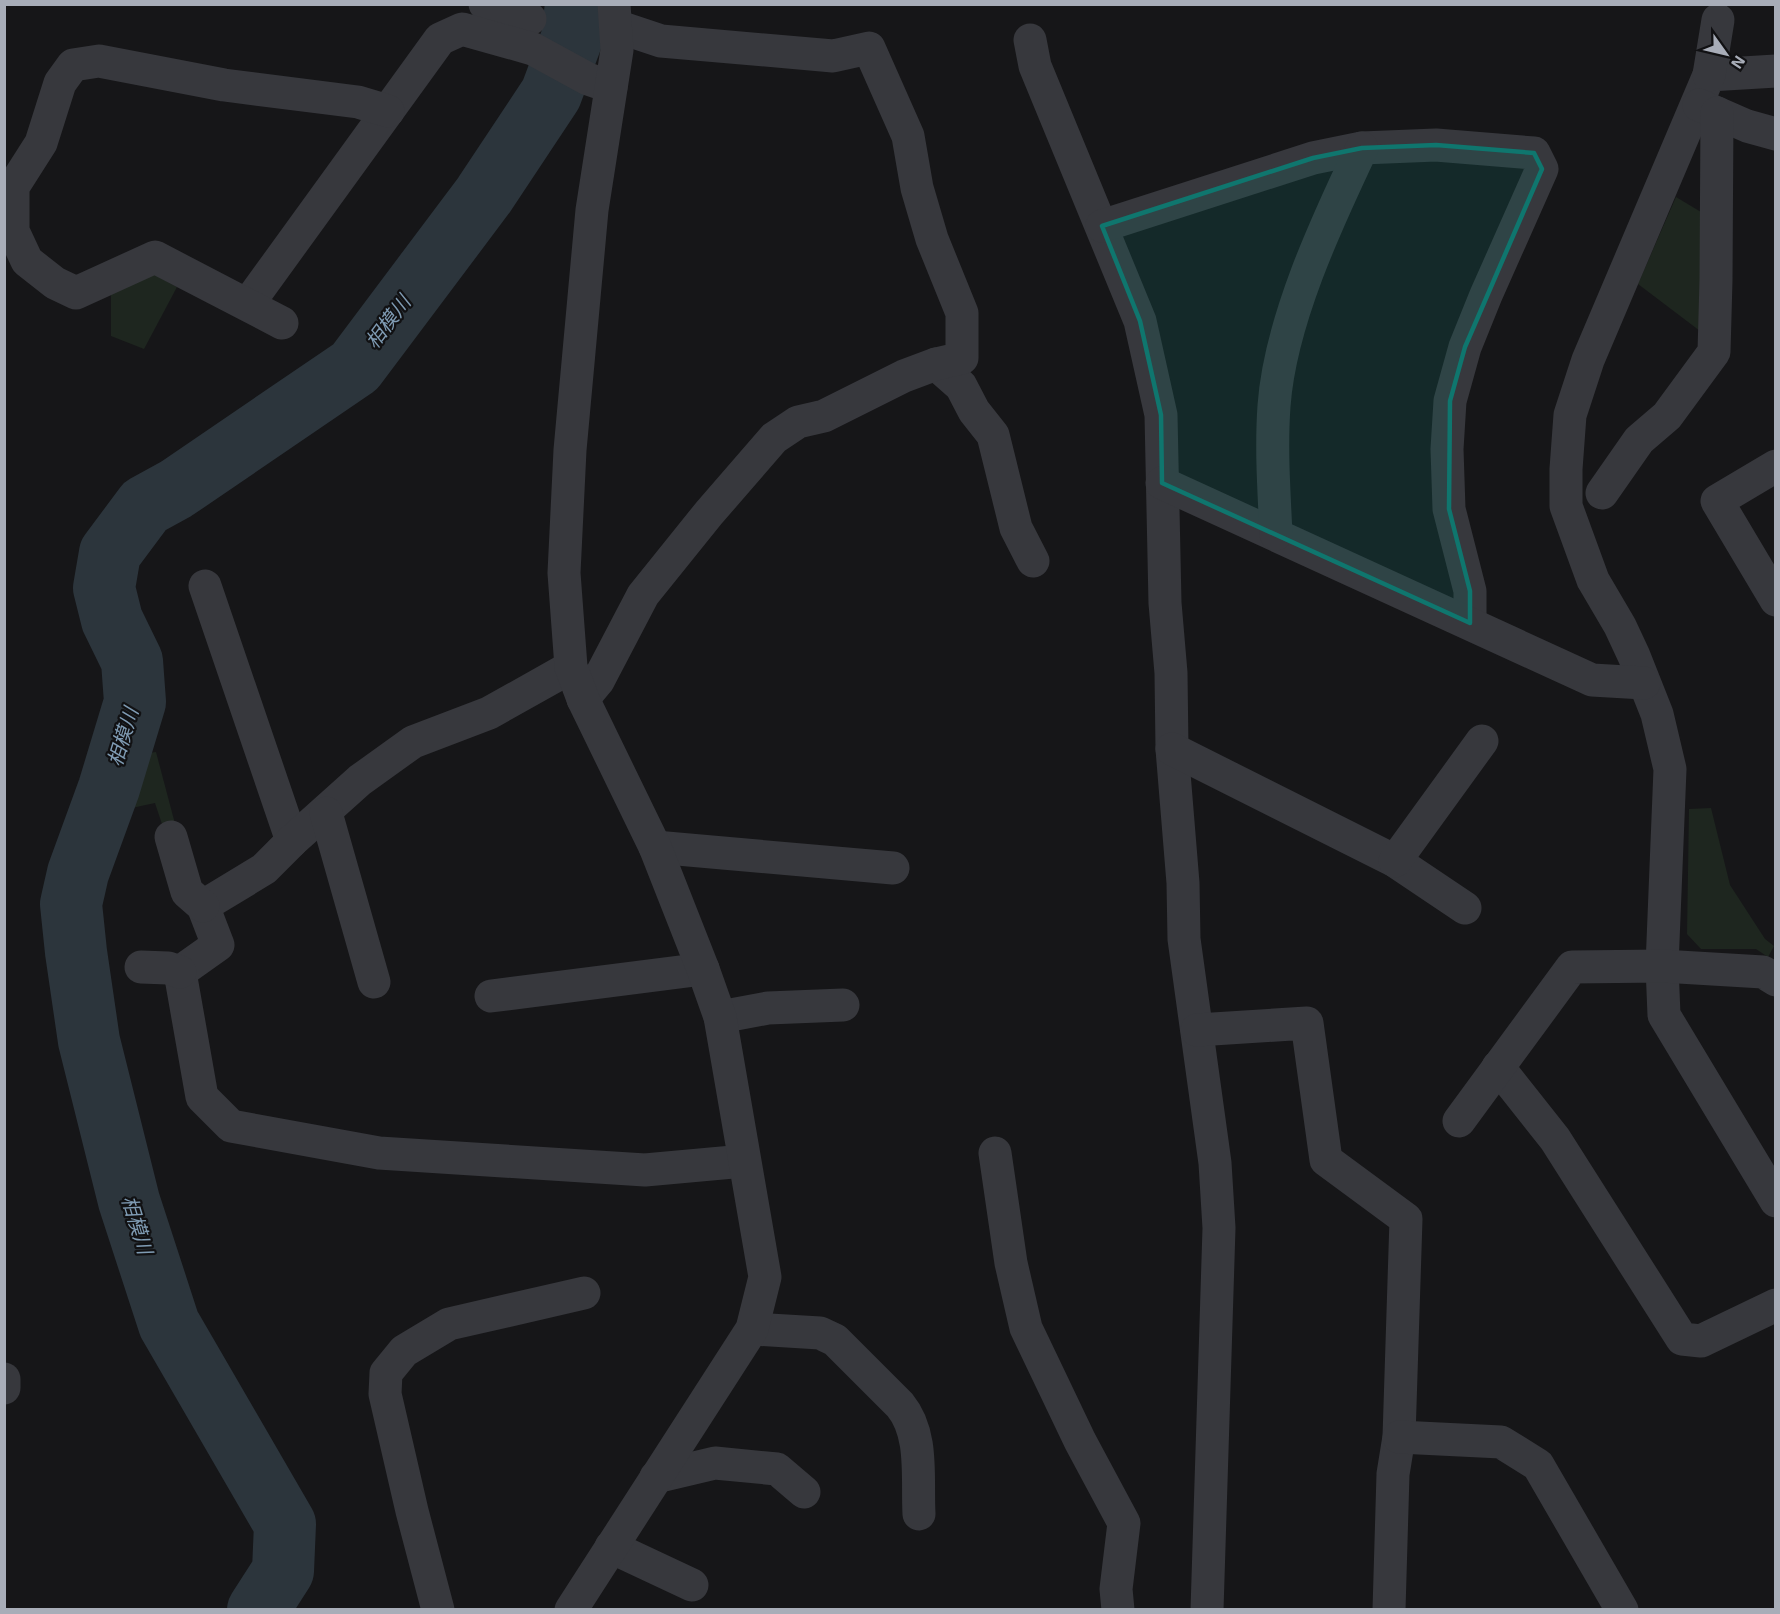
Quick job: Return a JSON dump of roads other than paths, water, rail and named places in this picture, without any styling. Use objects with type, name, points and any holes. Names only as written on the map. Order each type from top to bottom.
[{"type":"street","points":[[485,4],[532,34],[600,83]]},
{"type":"street","points":[[583,699],[598,681],[643,595],[709,513],[774,438],[798,422],[824,416],[904,376],[936,364],[962,358],[962,313],[932,239],[917,188],[908,136],[869,48],[833,56],[661,41],[615,15]]},
{"type":"street","points":[[571,1610],[752,1329],[765,1277],[720,1017],[704,969],[655,847],[583,699],[571,667],[564,573],[570,450],[592,210],[600,83],[617,50],[615,15]]},
{"type":"street","points":[[1602,493],[1639,440],[1667,416],[1714,352],[1716,280],[1707,97],[1718,20]]},
{"type":"street","points":[[248,304],[440,39],[462,29],[532,34]]},
{"type":"street","points":[[1030,39],[1035,66],[1140,321],[1161,415],[1165,603],[1171,673],[1172,749],[1183,883],[1184,939],[1215,1163],[1219,1228],[1208,1610]]},
{"type":"street","points":[[282,323],[155,257],[76,292],[55,283],[27,261],[12,231],[13,187],[41,143],[60,83],[73,65],[99,61],[224,85],[358,102],[388,111]]},
{"type":"street","points":[[1776,71],[1707,97],[1588,360],[1570,415],[1566,506],[1593,580],[1620,626],[1657,714],[1670,769],[1662,966],[1664,1015],[1776,1201]]},
{"type":"street","points":[[1707,97],[1747,126],[1776,134]]},
{"type":"street","points":[[1102,225],[1313,158],[1362,148],[1436,145],[1534,153],[1542,169],[1465,347],[1450,401],[1447,449],[1449,509],[1470,591],[1470,623]]},
{"type":"street","points":[[1276,534],[1273,463],[1274,404],[1282,356],[1296,302],[1338,199],[1362,148]]},
{"type":"street","points":[[936,364],[961,386],[974,411],[993,435],[1016,528],[1033,561]]},
{"type":"street","points":[[1776,466],[1717,501],[1776,600]]},
{"type":"street","points":[[1162,483],[1592,680],[1644,683]]},
{"type":"street","points":[[205,586],[292,841]]},
{"type":"street","points":[[203,906],[264,869],[360,780],[413,742],[489,713],[571,667]]},
{"type":"street","points":[[1395,861],[1482,741]]},
{"type":"street","points":[[1172,749],[1395,861],[1465,908]]},
{"type":"street","points":[[326,813],[374,982]]},
{"type":"street","points":[[171,837],[187,892],[203,906],[218,945],[180,972]]},
{"type":"street","points":[[655,847],[893,868]]},
{"type":"street","points":[[1459,1121],[1572,967],[1662,966],[1763,972],[1776,980]]},
{"type":"street","points":[[141,967],[168,968],[180,972]]},
{"type":"street","points":[[491,996],[704,969]]},
{"type":"street","points":[[180,972],[202,1097],[231,1126],[379,1153],[645,1170],[744,1161]]},
{"type":"street","points":[[720,1017],[768,1008],[843,1005]]},
{"type":"street","points":[[1197,1030],[1307,1023],[1326,1160],[1406,1219],[1399,1437],[1393,1474],[1389,1610]]},
{"type":"street","points":[[1498,1067],[1556,1139],[1682,1339],[1701,1341],[1776,1305]]},
{"type":"street","points":[[995,1153],[1011,1263],[1026,1328],[1080,1441],[1124,1523],[1116,1589],[1118,1610]]},
{"type":"street","points":[[438,1610],[385,1394],[386,1374],[404,1351],[449,1323],[584,1293]]},
{"type":"street","points":[[752,1329],[820,1334],[835,1340],[900,1405],[909,1416],[916,1435],[919,1514]]},
{"type":"street","points":[[4,1379],[4,1388]]},
{"type":"street","points":[[1399,1437],[1501,1442],[1538,1465],[1622,1610]]},
{"type":"street","points":[[656,1477],[715,1463],[777,1469],[804,1492]]},
{"type":"street","points":[[611,1547],[692,1585]]},
{"type":"waterway","name":"相模川","points":[[258,1610],[283,1571],[285,1524],[169,1324],[129,1201],[89,1041],[76,952],[71,904],[78,873],[109,788],[135,702],[132,661],[112,620],[104,588],[110,553],[145,506],[176,489],[355,367],[484,195],[551,94],[572,38],[576,4]]}]
